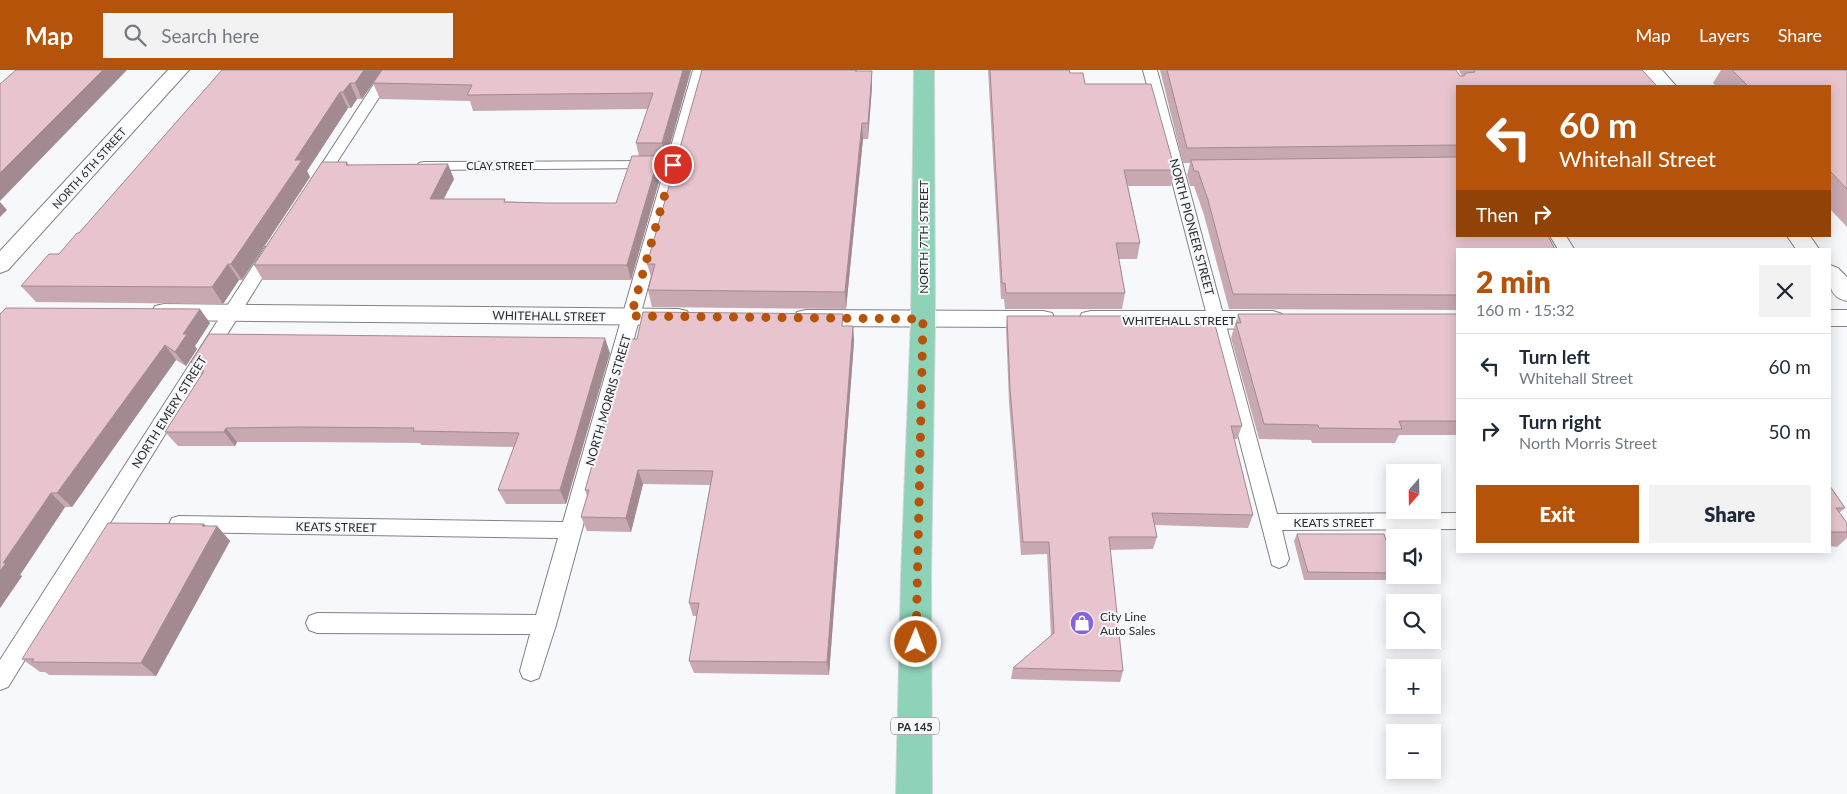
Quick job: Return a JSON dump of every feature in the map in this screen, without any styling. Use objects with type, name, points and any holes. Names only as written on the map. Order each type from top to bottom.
[{"type":"main road","name":"NORTH 7TH STREET","points":[[914,794],[915,659],[923,319],[924,70]]},
{"type":"street","name":"NORTH 6TH STREET","points":[[0,266],[179,70]]},
{"type":"street","points":[[1652,70],[1665,85]]},
{"type":"street","points":[[1799,237],[1807,248]]},
{"type":"street","points":[[1831,274],[1847,293]]},
{"type":"street","name":"WHITEHALL STREET","points":[[142,312],[699,317]]},
{"type":"street","name":"WHITEHALL STREET","points":[[787,318],[1294,320]]},
{"type":"street","points":[[1831,318],[1847,318]]},
{"type":"lane","points":[[306,198],[390,70]]},
{"type":"lane","name":"NORTH MORRIS STREET","points":[[532,671],[700,70]]},
{"type":"lane","name":"NORTH PIONEER STREET","points":[[1150,70],[1182,169],[1217,320],[1279,558]]},
{"type":"lane","name":"CLAY STREET","points":[[406,166],[673,165]]},
{"type":"lane","points":[[327,166],[347,166]]},
{"type":"lane","points":[[1559,237],[1565,248]]},
{"type":"lane","name":"NORTH EMERY STREET","points":[[0,680],[110,523],[230,312],[279,239]]},
{"type":"lane","name":"KEATS STREET","points":[[1270,522],[1456,522]]},
{"type":"lane","name":"KEATS STREET","points":[[159,524],[572,530]]},
{"type":"lane","points":[[317,623],[545,625]]},
{"type":"building","points":[[16,70],[103,70],[0,173],[0,84]]},
{"type":"building","points":[[222,70],[364,70],[355,83],[350,83],[343,92],[340,92],[295,160],[302,160],[231,264],[228,264],[212,287],[21,286],[49,254],[59,254],[79,233]]},
{"type":"building","points":[[382,70],[683,70],[662,143],[636,143],[653,93],[467,95],[472,85],[373,83]]},
{"type":"building","points":[[702,70],[872,71],[868,123],[862,123],[845,292],[648,290],[655,264],[647,264]]},
{"type":"building","points":[[990,70],[1069,70],[1070,73],[1083,73],[1085,84],[1151,84],[1175,170],[1124,170],[1140,243],[1116,243],[1125,293],[1006,293],[1005,283],[1002,283]]},
{"type":"building","points":[[1167,70],[1456,70],[1460,76],[1464,76],[1466,73],[1475,72],[1474,70],[1642,70],[1656,85],[1456,85],[1456,145],[1187,148]]},
{"type":"building","points":[[1732,70],[1847,70],[1847,189],[1831,172],[1831,85],[1747,85]]},
{"type":"building","points":[[632,156],[659,156],[627,265],[254,265],[322,162],[347,162],[346,165],[448,164],[430,199],[505,199],[504,202],[616,203]]},
{"type":"building","points":[[1456,157],[1456,237],[1549,237],[1554,248],[1456,248],[1456,295],[1233,294],[1208,200],[1198,171],[1194,171],[1191,160]]},
{"type":"building","points":[[6,308],[200,309],[183,334],[187,334],[175,352],[165,345],[57,493],[51,493],[3,563],[6,563],[0,571],[0,314]]},
{"type":"building","points":[[643,312],[843,314],[842,326],[853,326],[827,662],[689,661],[699,603],[689,603],[713,471],[638,470],[626,518],[581,517],[589,490],[585,490],[628,339],[637,339]]},
{"type":"building","points":[[1238,314],[1456,314],[1456,421],[1399,421],[1402,429],[1319,428],[1318,425],[1264,424],[1236,323],[1241,323]]},
{"type":"building","points":[[1007,316],[1129,316],[1130,324],[1215,325],[1242,426],[1231,426],[1253,515],[1152,513],[1157,537],[1109,537],[1123,671],[1013,668],[1054,633],[1049,542],[1023,542],[1010,389]]},
{"type":"building","points":[[209,334],[605,338],[560,490],[498,490],[519,433],[413,431],[414,428],[300,427],[226,428],[224,432],[165,432],[204,371],[191,362]]},
{"type":"building","points":[[1831,487],[1845,508],[1836,508],[1847,523],[1847,532],[1831,532]]},
{"type":"building","points":[[108,523],[204,524],[202,526],[217,526],[141,663],[32,662],[34,659],[22,659]]},
{"type":"building","points":[[1297,534],[1384,534],[1386,540],[1386,573],[1308,572]]},
{"type":"place","name":"City Line Auto Sales","points":[[1082,623]]},
{"type":"route","points":[[673,165],[631,316],[923,319],[916,642]]}]
